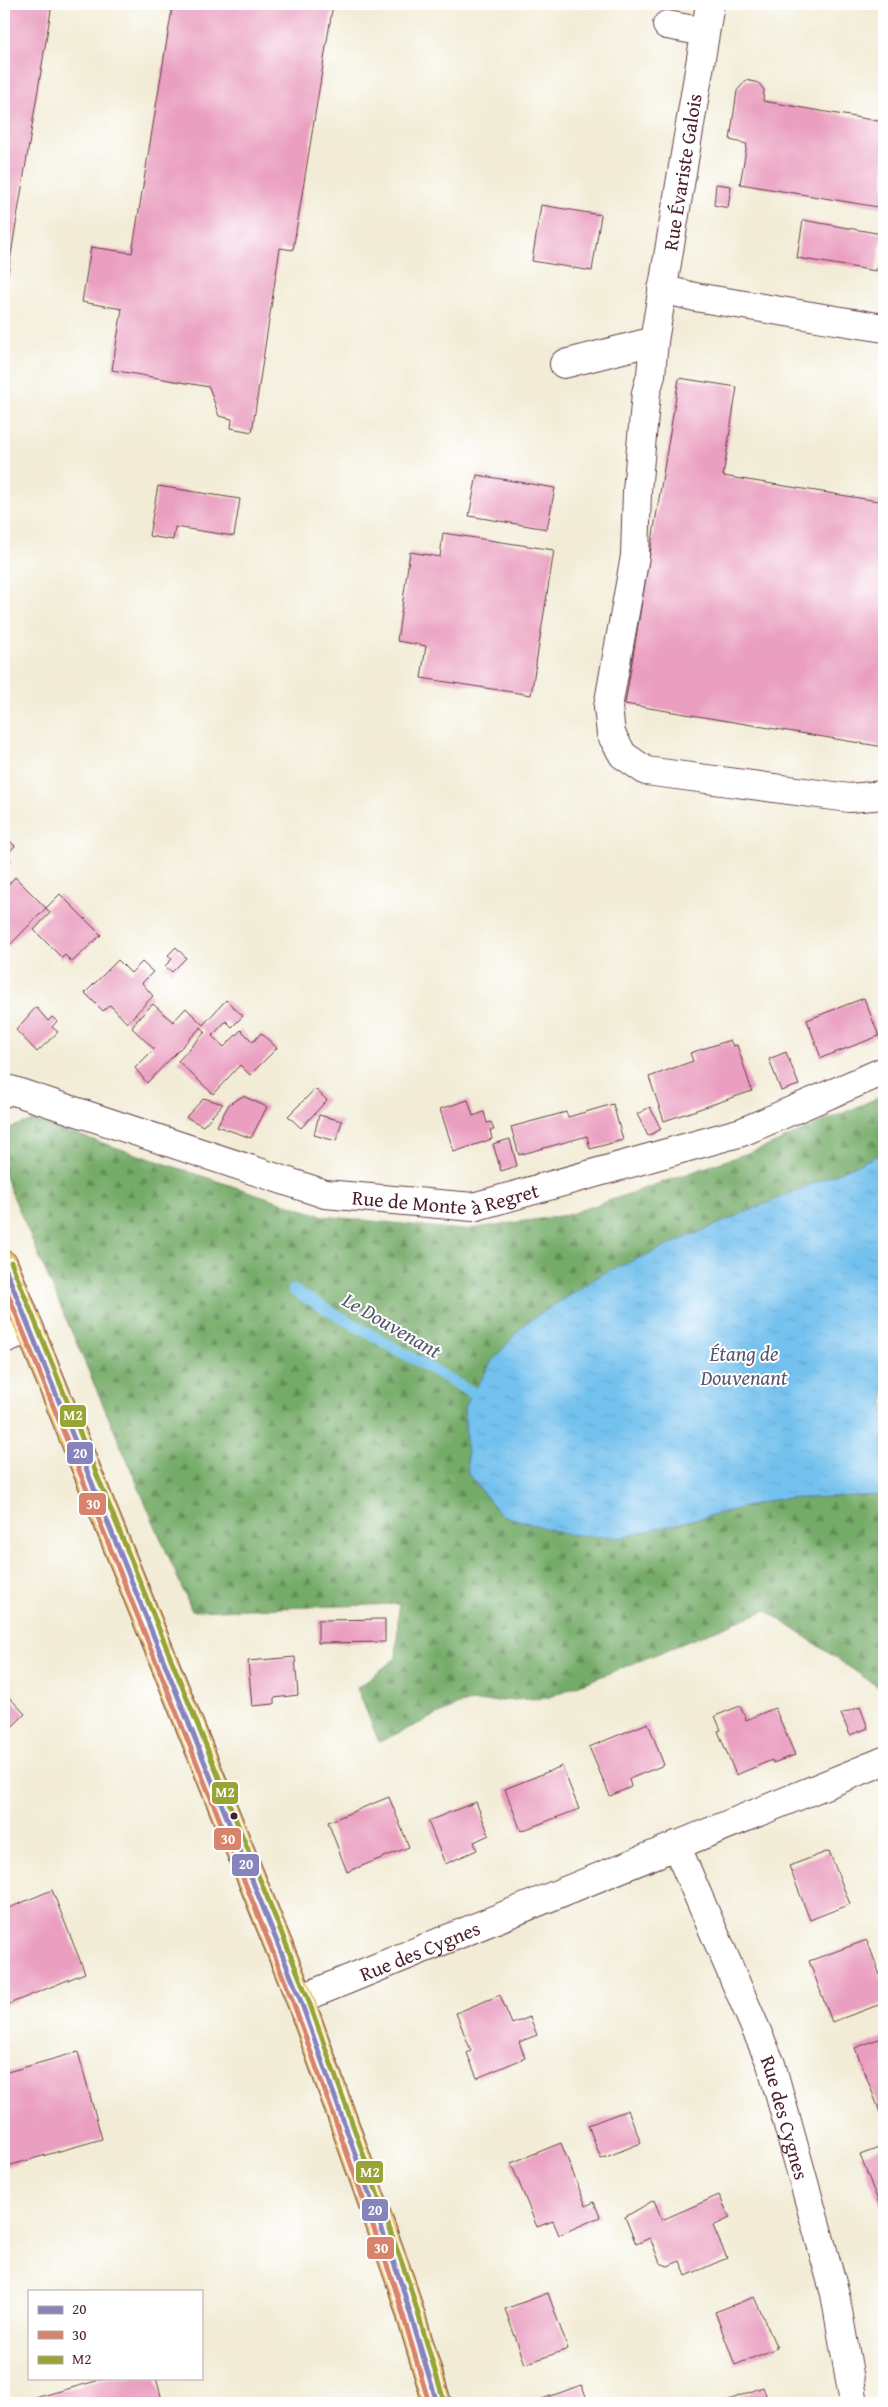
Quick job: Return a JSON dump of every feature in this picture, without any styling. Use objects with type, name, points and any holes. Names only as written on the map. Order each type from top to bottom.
[{"type":"main road","points":[[4,1265],[300,1999],[402,2286],[438,2403]]},
{"type":"street","name":"Rue Évariste Galois","points":[[710,4],[662,289],[651,375],[646,393],[639,472],[635,556],[608,707],[611,734],[623,755],[646,771],[849,798],[884,795]]},
{"type":"street","points":[[667,25],[705,32]]},
{"type":"street","points":[[662,289],[696,297],[884,328]]},
{"type":"street","points":[[564,364],[654,341]]},
{"type":"street","name":"Rue de Monte à Regret","points":[[4,1094],[11,1090],[325,1194],[473,1207],[742,1132],[884,1071]]},
{"type":"street","points":[[4,1339],[30,1329]]},
{"type":"street","name":"Rue des Cygnes","points":[[300,1999],[884,1761]]},
{"type":"street","name":"Rue des Cygnes","points":[[676,1845],[771,2064],[835,2294],[854,2403]]},
{"type":"green space","points":[[884,1095],[884,1153],[681,1241],[556,1304],[524,1324],[464,1408],[468,1474],[501,1515],[619,1538],[777,1499],[884,1495],[884,1691],[766,1610],[547,1698],[463,1703],[379,1742],[357,1688],[396,1658],[399,1604],[192,1611],[4,1175],[4,1149],[7,1129],[33,1120],[323,1216],[463,1230],[567,1215],[768,1146]]},
{"type":"water","name":"Étang de Douvenant","points":[[884,1153],[884,1495],[777,1499],[619,1538],[565,1534],[501,1515],[468,1474],[464,1408],[491,1363],[524,1324],[604,1273]]},
{"type":"building","points":[[4,4],[52,4],[5,291],[4,291]]},
{"type":"building","points":[[151,4],[333,4],[293,250],[280,248],[252,432],[231,428],[232,419],[219,416],[209,387],[112,370],[122,309],[82,302],[91,247],[132,253],[172,9]]},
{"type":"building","points":[[746,80],[759,83],[764,90],[763,101],[884,122],[884,208],[740,184],[747,144],[730,140],[737,91]]},
{"type":"building","points":[[716,184],[731,186],[728,208],[714,205]]},
{"type":"building","points":[[541,205],[601,215],[592,271],[532,261]]},
{"type":"building","points":[[803,220],[882,234],[876,271],[797,258]]},
{"type":"building","points":[[679,378],[737,387],[723,476],[884,502],[884,747],[625,704]]},
{"type":"building","points":[[477,475],[555,488],[547,529],[469,516]]},
{"type":"building","points":[[158,486],[240,499],[234,536],[175,527],[173,540],[149,536]]},
{"type":"building","points":[[443,533],[554,550],[531,695],[421,678],[426,646],[397,641],[410,552],[440,557]]},
{"type":"building","points":[[8,839],[15,846],[5,856],[11,861],[4,869],[4,844]]},
{"type":"building","points":[[15,877],[46,908],[8,947],[4,942],[4,883],[7,886]]},
{"type":"building","points":[[60,894],[101,935],[72,962],[65,955],[62,958],[34,930],[50,913],[46,908]]},
{"type":"building","points":[[176,947],[186,958],[172,972],[165,966],[172,959],[168,955]]},
{"type":"building","points":[[118,960],[131,973],[142,962],[153,972],[142,983],[153,996],[127,1023],[110,1005],[103,1011],[85,993]]},
{"type":"building","points":[[864,998],[879,1036],[821,1058],[807,1020]]},
{"type":"building","points":[[226,1000],[243,1016],[232,1027],[226,1021],[212,1036],[224,1047],[241,1030],[253,1042],[261,1033],[277,1048],[250,1075],[240,1065],[213,1094],[178,1061],[205,1032],[201,1027],[147,1083],[135,1068],[154,1049],[132,1028],[138,1019],[153,1004],[173,1022],[186,1008],[203,1025]]},
{"type":"building","points":[[36,1007],[48,1021],[52,1017],[57,1021],[52,1027],[58,1032],[37,1052],[16,1030]]},
{"type":"building","points":[[730,1040],[733,1046],[737,1045],[752,1091],[664,1121],[649,1077],[693,1061],[690,1053]]},
{"type":"building","points":[[786,1052],[799,1085],[781,1091],[769,1059]]},
{"type":"building","points":[[315,1089],[327,1100],[301,1128],[288,1116]]},
{"type":"building","points":[[243,1096],[267,1107],[251,1138],[217,1126],[229,1104]]},
{"type":"building","points":[[204,1098],[223,1104],[203,1126],[186,1117]]},
{"type":"building","points":[[468,1100],[473,1116],[484,1112],[487,1123],[491,1122],[494,1130],[490,1130],[492,1139],[454,1152],[440,1109]]},
{"type":"building","points":[[613,1104],[623,1140],[590,1149],[587,1136],[519,1155],[511,1127],[566,1112],[568,1117]]},
{"type":"building","points":[[650,1107],[661,1129],[648,1136],[637,1114]]},
{"type":"building","points":[[319,1115],[342,1121],[336,1141],[314,1135]]},
{"type":"building","points":[[510,1139],[517,1166],[501,1171],[493,1144]]},
{"type":"building","points":[[385,1619],[385,1642],[318,1643],[318,1620]]},
{"type":"building","points":[[295,1657],[298,1695],[274,1698],[274,1704],[252,1706],[248,1661]]},
{"type":"building","points":[[4,1692],[25,1714],[4,1735]]},
{"type":"building","points":[[740,1706],[746,1720],[775,1708],[795,1755],[773,1763],[772,1760],[736,1775],[718,1731],[721,1730],[715,1716]]},
{"type":"building","points":[[860,1707],[868,1728],[850,1735],[841,1714]]},
{"type":"building","points":[[648,1723],[664,1765],[629,1779],[631,1787],[610,1796],[589,1747]]},
{"type":"building","points":[[562,1766],[579,1809],[521,1831],[505,1789]]},
{"type":"building","points":[[389,1797],[409,1847],[347,1872],[328,1822]]},
{"type":"building","points":[[476,1802],[489,1835],[474,1842],[477,1850],[445,1864],[428,1821]]},
{"type":"building","points":[[829,1851],[850,1904],[810,1920],[789,1866]]},
{"type":"building","points":[[52,1890],[85,1973],[4,2006],[4,1910]]},
{"type":"building","points":[[867,1940],[884,1986],[884,2003],[832,2022],[809,1961]]},
{"type":"building","points":[[500,1995],[512,2024],[530,2017],[537,2035],[519,2042],[525,2058],[477,2078],[467,2053],[471,2051],[456,2013]]},
{"type":"building","points":[[884,2037],[884,2110],[880,2112],[855,2048]]},
{"type":"building","points":[[78,2052],[102,2139],[4,2167],[4,2073]]},
{"type":"building","points":[[628,2110],[641,2143],[601,2159],[588,2125]]},
{"type":"building","points":[[561,2143],[586,2206],[594,2202],[600,2217],[559,2235],[553,2221],[537,2227],[511,2163]]},
{"type":"building","points":[[884,2146],[884,2217],[860,2155]]},
{"type":"building","points":[[719,2195],[730,2218],[713,2226],[727,2258],[686,2276],[680,2261],[668,2266],[660,2263],[650,2238],[636,2244],[625,2217],[654,2200],[662,2220]]},
{"type":"building","points":[[548,2293],[568,2349],[525,2364],[505,2309]]},
{"type":"building","points":[[754,2297],[777,2348],[735,2365],[715,2312]]},
{"type":"building","points":[[100,2380],[157,2380],[163,2403],[17,2403]]},
{"type":"building","points":[[582,2385],[588,2403],[540,2403],[539,2400]]},
{"type":"building","points":[[763,2387],[769,2403],[721,2403]]},
{"type":"waterway","name":"Le Douvenant","points":[[293,1290],[473,1393]]},
{"type":"transit line","name":"M2","points":[[11,1262],[307,1996],[409,2283],[444,2401]]},
{"type":"transit line","name":"20","points":[[4,1265],[300,1999],[402,2286],[437,2403]]},
{"type":"transit line","name":"30","points":[[4,1284],[293,2002],[395,2288],[429,2403]]}]
